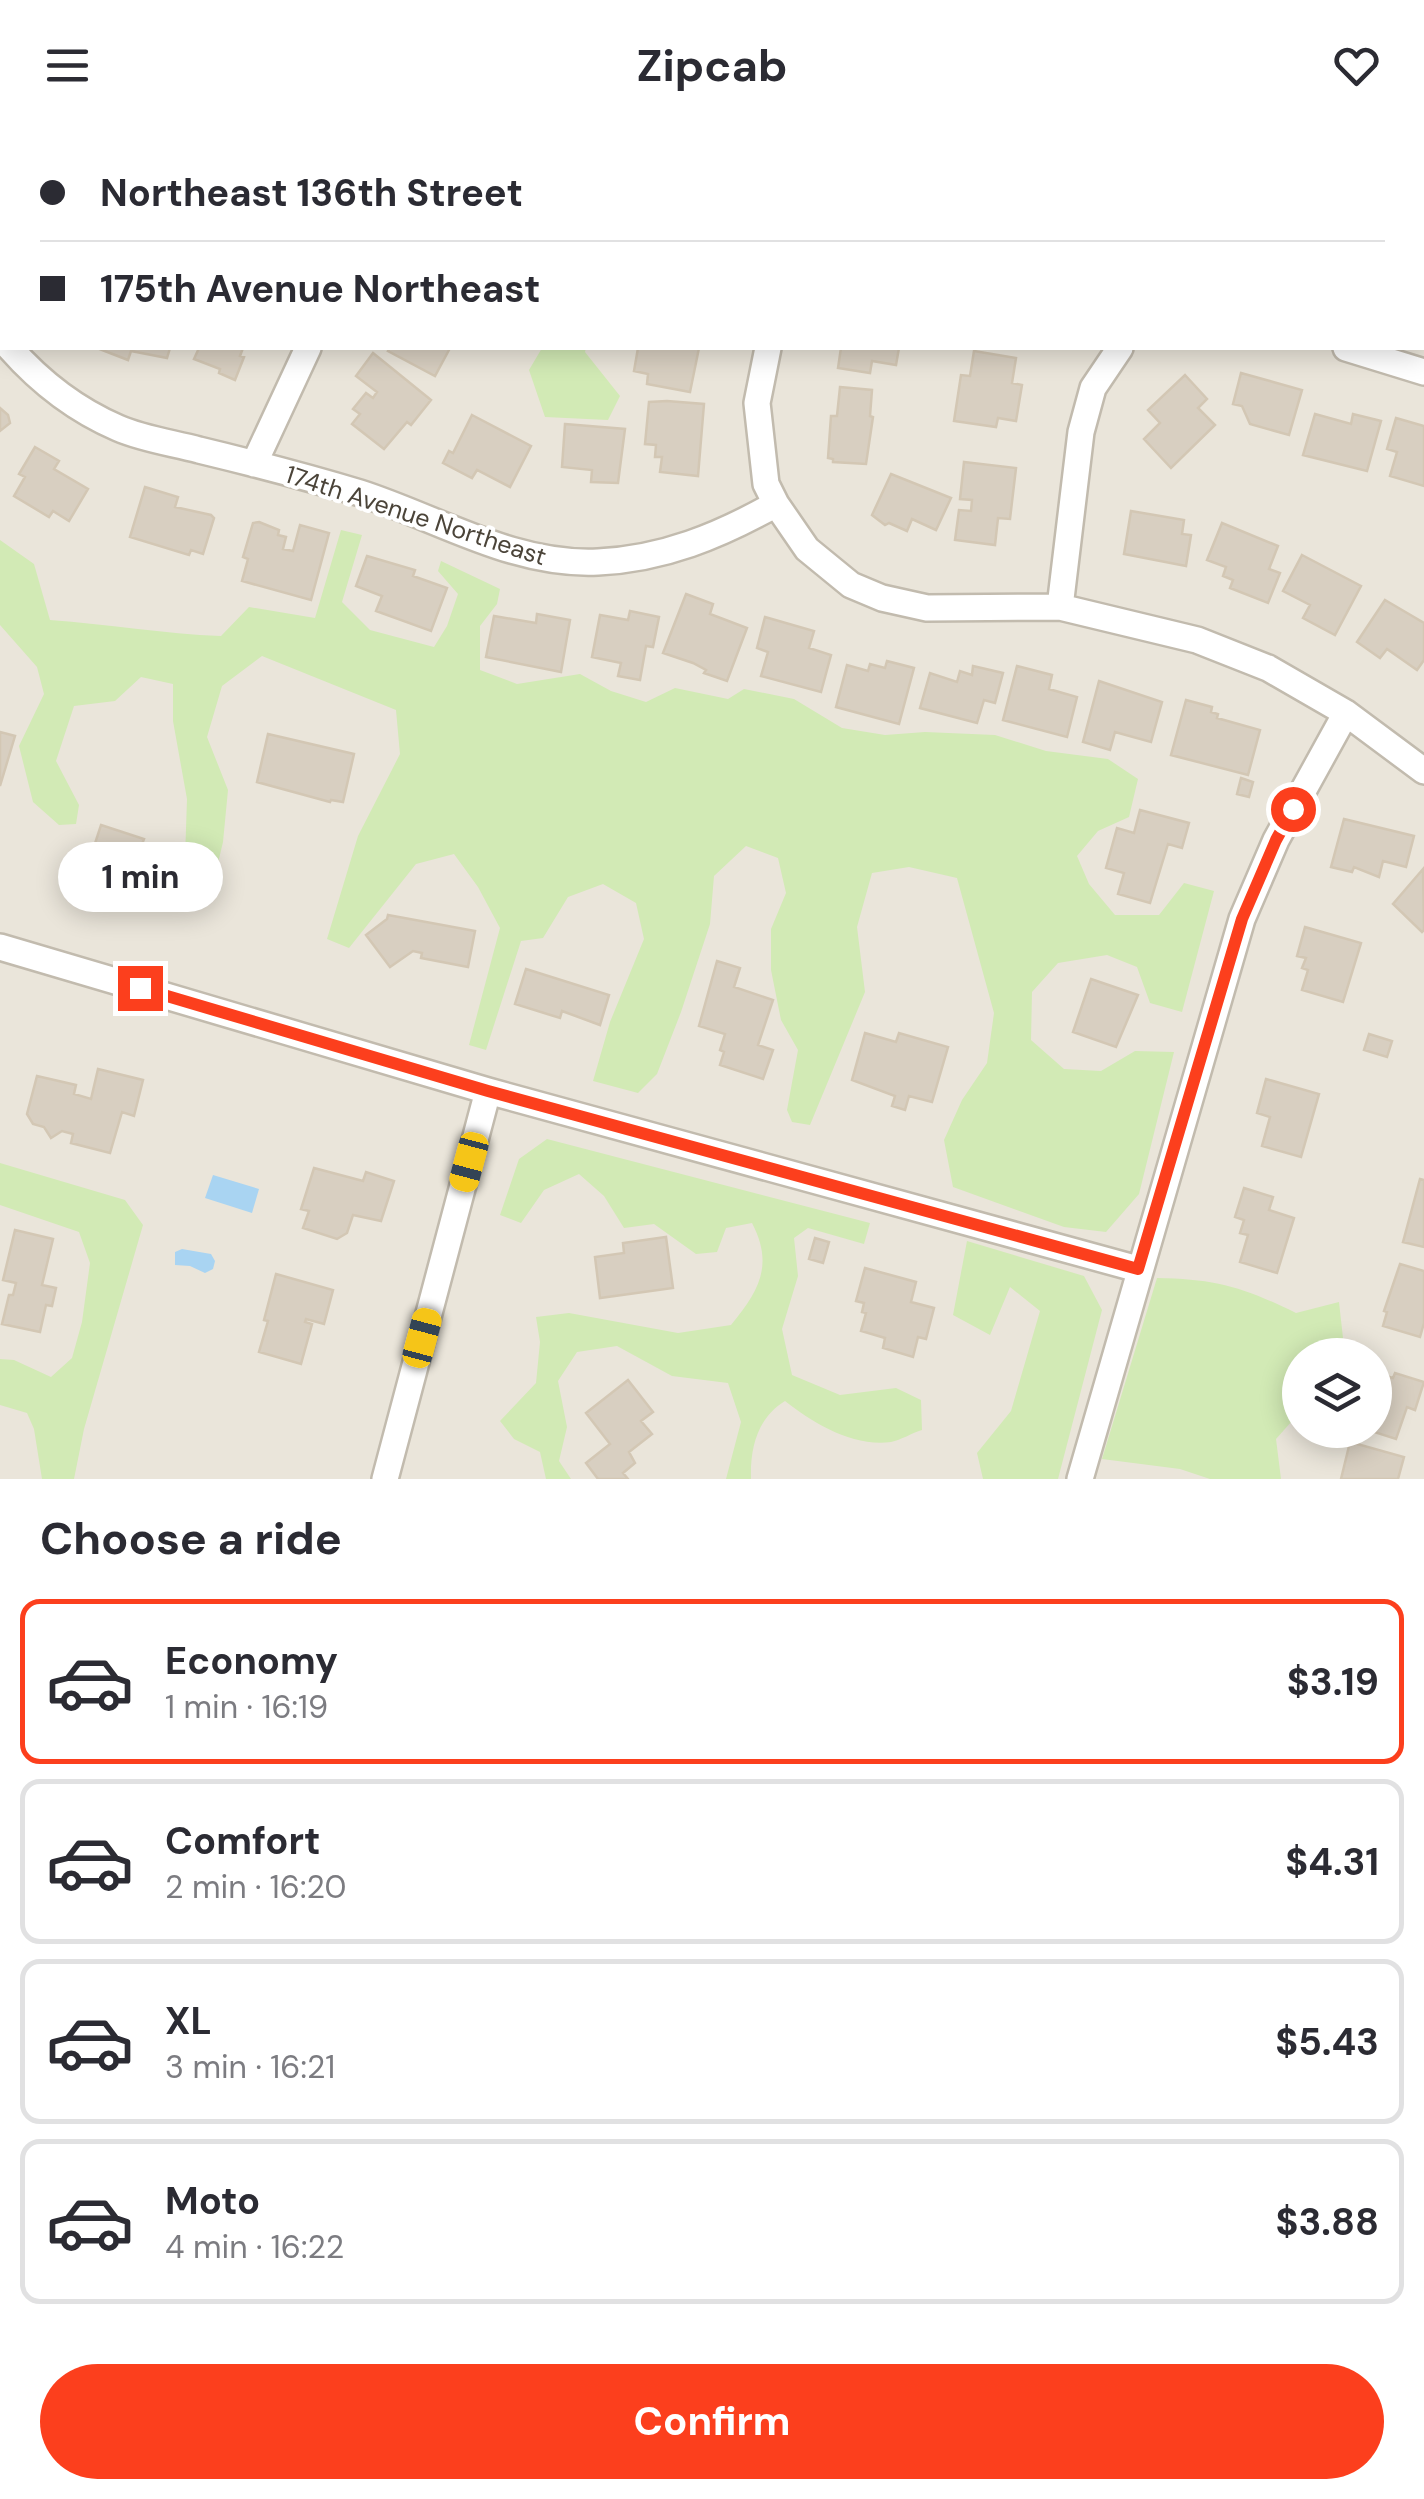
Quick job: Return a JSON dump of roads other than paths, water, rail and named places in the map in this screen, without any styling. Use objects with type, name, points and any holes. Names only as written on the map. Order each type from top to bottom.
[{"type":"street","name":"174th Avenue Northeast","points":[[12,350],[35,376],[80,408],[121,430],[362,494],[501,548],[552,561],[598,562],[676,551],[723,533],[776,504]]},
{"type":"street","points":[[254,464],[307,350]]},
{"type":"street","points":[[768,350],[757,402],[766,484],[807,549],[851,585],[882,598],[927,608],[1060,607],[1197,640],[1268,668],[1346,713],[1424,771]]},
{"type":"street","points":[[1060,607],[1081,432],[1094,388],[1119,350]]},
{"type":"street","points":[[1352,350],[1424,372]]},
{"type":"street","points":[[1080,1479],[1242,919],[1276,840],[1346,713]]},
{"type":"street","points":[[0,947],[488,1091],[1138,1269]]},
{"type":"street","points":[[385,1479],[488,1091]]},
{"type":"water","points":[[213,1175],[259,1189],[252,1213],[205,1198]]},
{"type":"water","points":[[182,1249],[211,1254],[215,1261],[213,1269],[205,1273],[175,1265],[175,1252]]}]
